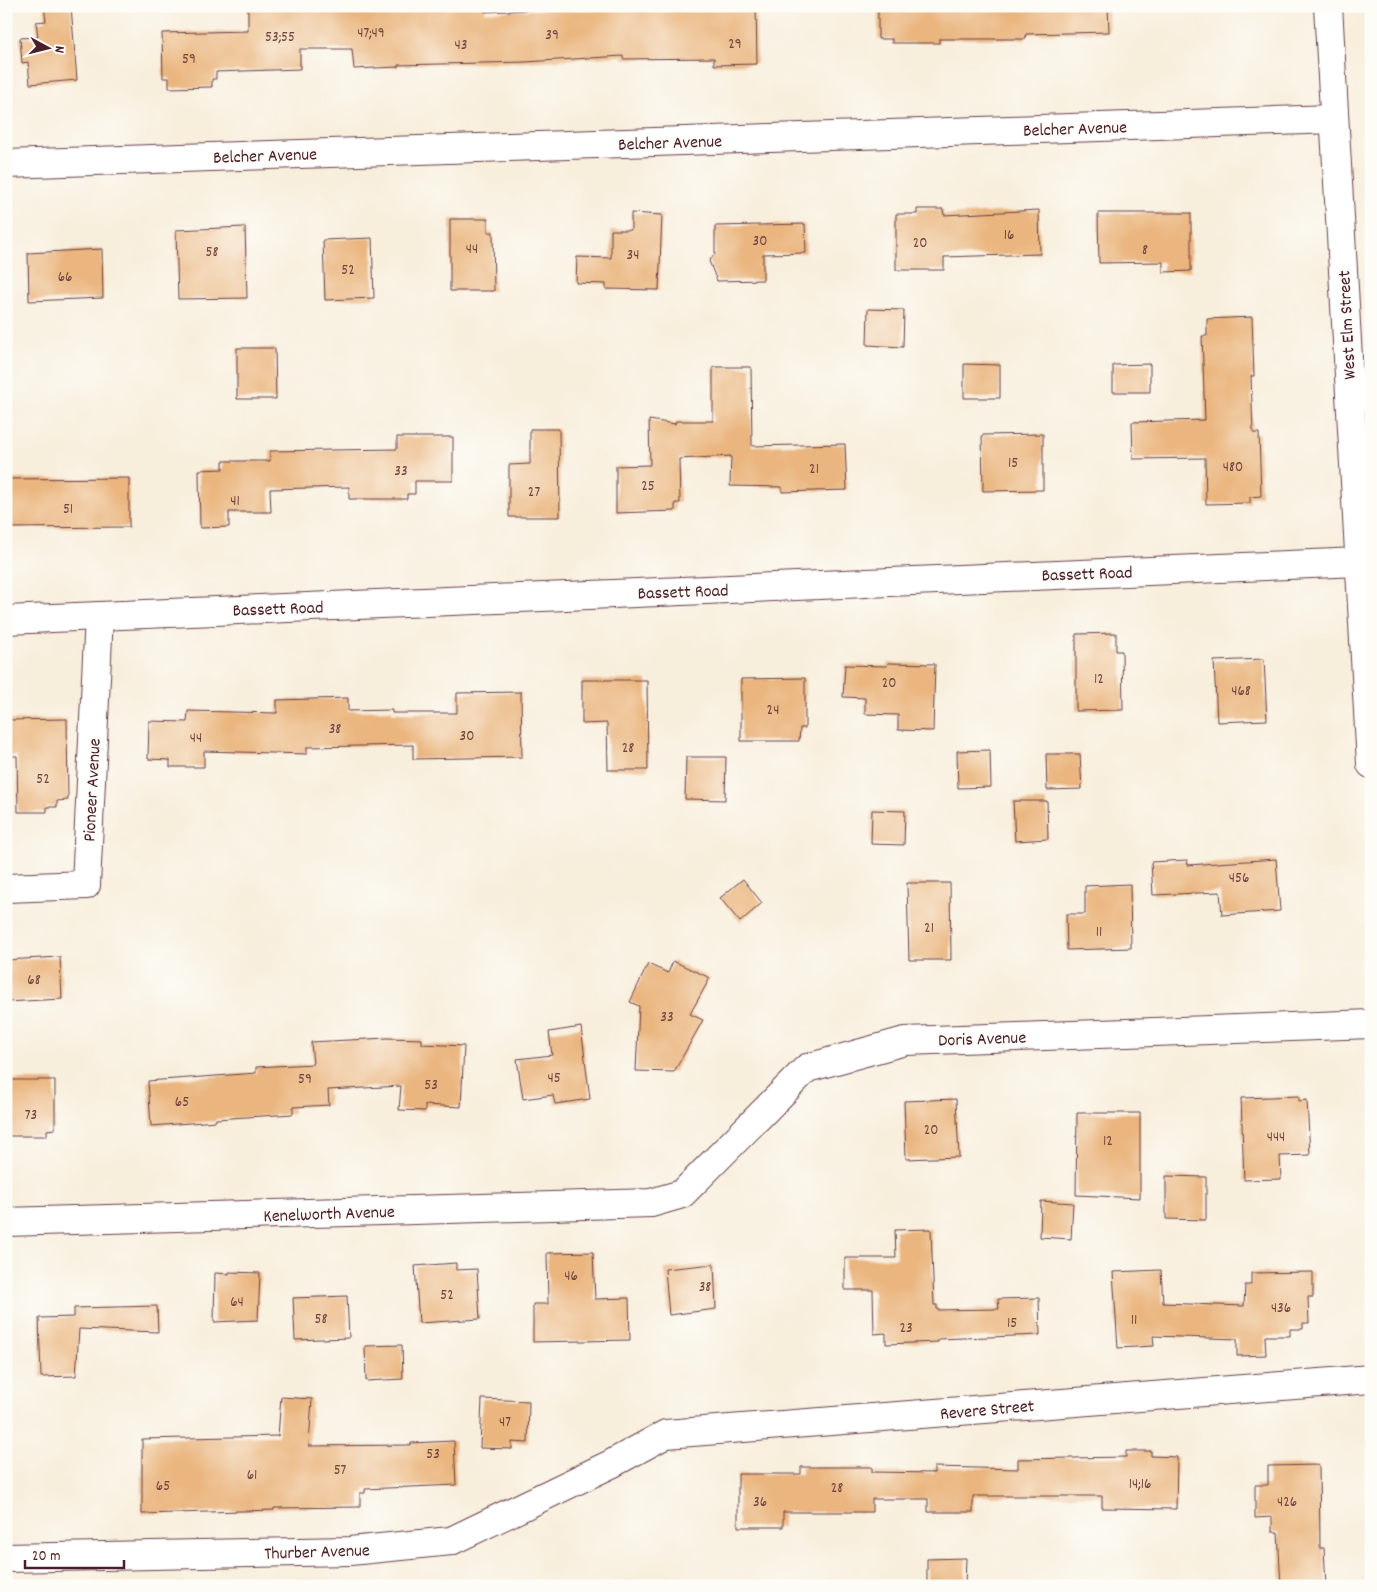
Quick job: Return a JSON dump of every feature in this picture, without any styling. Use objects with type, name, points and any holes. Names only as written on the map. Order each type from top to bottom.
[{"type":"street","name":"West Elm Street","points":[[1328,6],[1334,119],[1360,394],[1359,562],[1371,764]]},
{"type":"street","name":"Belcher Avenue","points":[[6,164],[1334,119]]},
{"type":"street","name":"Bassett Road","points":[[6,620],[1359,562]]},
{"type":"street","name":"Pioneer Avenue","points":[[6,888],[86,885],[99,616]]},
{"type":"street","name":"Doris Avenue","points":[[651,1203],[682,1194],[807,1068],[905,1041],[1371,1024]]},
{"type":"street","name":"Kenelworth Avenue","points":[[6,1222],[651,1203]]},
{"type":"street","name":"Revere Street","points":[[611,1464],[666,1434],[1371,1379]]},
{"type":"street","name":"Thurber Avenue","points":[[6,1558],[350,1551],[451,1541],[611,1464]]},
{"type":"building","points":[[44,6],[71,6],[77,80],[30,84],[28,62],[22,63],[20,38],[38,37],[36,22],[46,21]]},
{"type":"building","points":[[248,6],[485,6],[485,12],[573,8],[573,10],[756,6],[757,64],[714,65],[714,58],[623,59],[623,56],[525,62],[398,65],[398,67],[354,69],[352,49],[300,49],[300,69],[216,72],[216,79],[212,79],[212,87],[169,88],[169,78],[163,78],[162,33],[248,31]]},
{"type":"building","points":[[878,6],[1108,6],[1109,32],[1026,34],[1025,39],[939,39],[939,43],[892,43],[892,39],[878,39]]},
{"type":"building","points":[[917,209],[943,209],[944,215],[1039,210],[1040,254],[944,257],[944,270],[896,270],[896,214],[917,214]]},
{"type":"building","points":[[631,213],[662,215],[659,290],[606,289],[606,284],[576,283],[577,257],[611,258],[611,230],[631,230]]},
{"type":"building","points":[[1098,213],[1191,213],[1191,271],[1163,272],[1163,262],[1099,263]]},
{"type":"building","points":[[450,219],[488,219],[488,232],[493,232],[494,291],[450,291]]},
{"type":"building","points":[[805,224],[806,253],[763,254],[763,280],[717,281],[709,261],[715,254],[715,226]]},
{"type":"building","points":[[245,227],[247,298],[178,299],[176,230]]},
{"type":"building","points":[[372,238],[374,298],[325,300],[323,240]]},
{"type":"building","points":[[102,249],[103,298],[29,301],[28,253]]},
{"type":"building","points":[[868,309],[904,310],[903,347],[867,345]]},
{"type":"building","points":[[1252,317],[1254,376],[1251,376],[1253,433],[1259,433],[1261,496],[1250,497],[1250,503],[1206,504],[1205,458],[1133,459],[1132,422],[1205,420],[1202,336],[1207,336],[1207,319]]},
{"type":"building","points":[[237,348],[275,348],[276,399],[237,399]]},
{"type":"building","points":[[964,364],[1000,365],[1000,398],[964,398]]},
{"type":"building","points":[[1150,364],[1150,392],[1113,392],[1113,365]]},
{"type":"building","points":[[713,367],[751,367],[752,446],[845,444],[847,490],[782,492],[782,487],[730,486],[731,456],[679,459],[680,503],[675,503],[675,511],[616,513],[616,466],[650,465],[649,420],[675,424],[676,421],[713,421]]},
{"type":"building","points":[[530,429],[559,429],[560,517],[509,517],[509,465],[530,464]]},
{"type":"building","points":[[1043,434],[1043,490],[983,491],[982,435]]},
{"type":"building","points":[[397,437],[453,437],[453,481],[415,481],[415,494],[407,494],[407,499],[349,499],[349,487],[270,489],[271,512],[229,512],[229,527],[200,528],[199,470],[223,469],[223,461],[270,461],[270,451],[397,449]]},
{"type":"building","points":[[129,478],[129,527],[6,528],[6,479]]},
{"type":"building","points":[[1116,633],[1116,651],[1122,651],[1123,710],[1076,711],[1076,634]]},
{"type":"building","points":[[1264,659],[1267,720],[1217,722],[1214,661]]},
{"type":"building","points":[[888,663],[935,664],[933,731],[898,730],[898,715],[865,714],[865,698],[843,697],[845,665],[887,666]]},
{"type":"building","points":[[805,678],[805,728],[800,728],[799,741],[741,741],[741,679]]},
{"type":"building","points":[[582,680],[647,680],[648,770],[608,770],[607,723],[582,724]]},
{"type":"building","points":[[521,692],[522,757],[413,759],[413,745],[307,747],[307,754],[204,751],[204,767],[170,767],[170,760],[148,759],[149,721],[187,722],[188,711],[277,713],[277,700],[348,698],[348,711],[392,710],[392,713],[457,713],[457,693]]},
{"type":"building","points":[[67,719],[68,800],[57,801],[57,807],[47,807],[47,812],[18,812],[17,756],[6,756],[6,720]]},
{"type":"building","points":[[990,750],[991,787],[958,788],[957,751]]},
{"type":"building","points":[[1046,754],[1080,754],[1082,789],[1047,790]]},
{"type":"building","points":[[686,757],[726,757],[725,800],[685,799]]},
{"type":"building","points":[[1013,801],[1047,801],[1048,839],[1015,841]]},
{"type":"building","points":[[872,810],[905,811],[904,845],[871,844]]},
{"type":"building","points":[[1276,859],[1280,911],[1222,915],[1220,892],[1153,895],[1151,862],[1187,860],[1188,865]]},
{"type":"building","points":[[743,879],[762,903],[740,922],[720,898]]},
{"type":"building","points":[[907,883],[950,883],[951,960],[909,960]]},
{"type":"building","points":[[1130,884],[1131,948],[1067,950],[1066,914],[1085,914],[1085,886]]},
{"type":"building","points":[[60,957],[62,999],[6,1002],[6,960]]},
{"type":"building","points":[[673,961],[710,978],[690,1014],[703,1020],[674,1072],[636,1071],[639,1006],[630,1002],[648,964],[668,973]]},
{"type":"building","points":[[581,1027],[590,1099],[555,1104],[553,1095],[523,1099],[517,1059],[552,1055],[549,1032]]},
{"type":"building","points":[[387,1038],[422,1039],[422,1044],[464,1046],[461,1107],[425,1105],[425,1111],[399,1110],[401,1086],[328,1090],[329,1105],[293,1107],[293,1114],[216,1119],[216,1121],[151,1126],[148,1081],[256,1073],[256,1067],[313,1064],[311,1042]]},
{"type":"building","points":[[6,1080],[55,1080],[55,1129],[47,1130],[47,1136],[6,1136]]},
{"type":"building","points":[[1299,1096],[1299,1101],[1307,1100],[1310,1155],[1280,1156],[1281,1179],[1244,1180],[1241,1098]]},
{"type":"building","points":[[956,1099],[959,1157],[906,1159],[904,1101]]},
{"type":"building","points":[[1077,1113],[1140,1113],[1140,1198],[1076,1195]]},
{"type":"building","points":[[1166,1176],[1206,1177],[1206,1220],[1166,1219]]},
{"type":"building","points":[[1041,1201],[1073,1203],[1071,1239],[1040,1237]]},
{"type":"building","points":[[931,1229],[934,1305],[937,1305],[937,1310],[999,1309],[998,1299],[1039,1298],[1040,1335],[938,1339],[938,1342],[886,1344],[886,1333],[874,1334],[873,1290],[845,1290],[845,1258],[896,1258],[895,1230]]},
{"type":"building","points":[[593,1252],[595,1299],[629,1298],[630,1340],[533,1342],[533,1304],[548,1304],[547,1253]]},
{"type":"building","points":[[456,1263],[456,1270],[477,1269],[480,1319],[419,1323],[415,1266]]},
{"type":"building","points":[[714,1264],[716,1309],[669,1315],[665,1269]]},
{"type":"building","points":[[1161,1270],[1163,1303],[1244,1306],[1245,1285],[1251,1285],[1251,1273],[1313,1272],[1313,1297],[1308,1297],[1309,1323],[1303,1323],[1303,1329],[1290,1329],[1290,1336],[1265,1336],[1266,1355],[1237,1356],[1237,1339],[1153,1336],[1154,1346],[1118,1348],[1113,1272]]},
{"type":"building","points":[[229,1272],[260,1273],[258,1320],[214,1322],[215,1273],[229,1274]]},
{"type":"building","points":[[347,1296],[349,1338],[295,1340],[293,1298]]},
{"type":"building","points":[[157,1306],[158,1332],[79,1329],[76,1376],[41,1377],[39,1318],[74,1317],[74,1308]]},
{"type":"building","points":[[402,1345],[403,1379],[366,1381],[365,1346]]},
{"type":"building","points":[[281,1397],[312,1399],[309,1446],[411,1445],[411,1443],[454,1441],[456,1485],[365,1489],[365,1493],[360,1493],[360,1507],[274,1508],[274,1510],[142,1514],[142,1439],[278,1436]]},
{"type":"building","points":[[482,1399],[529,1401],[528,1443],[512,1442],[512,1449],[480,1448]]},
{"type":"building","points":[[1126,1451],[1151,1451],[1151,1456],[1177,1457],[1176,1509],[1102,1508],[1102,1496],[973,1496],[973,1512],[928,1512],[928,1499],[872,1499],[872,1512],[783,1512],[783,1527],[738,1527],[738,1474],[801,1474],[801,1467],[872,1467],[872,1472],[934,1473],[934,1467],[1018,1469],[1018,1459],[1126,1457]]},
{"type":"building","points":[[1319,1465],[1320,1548],[1324,1548],[1326,1586],[1281,1586],[1278,1532],[1272,1532],[1272,1517],[1255,1518],[1255,1485],[1268,1485],[1268,1466]]},
{"type":"building","points":[[966,1558],[965,1586],[927,1586],[927,1559]]}]
